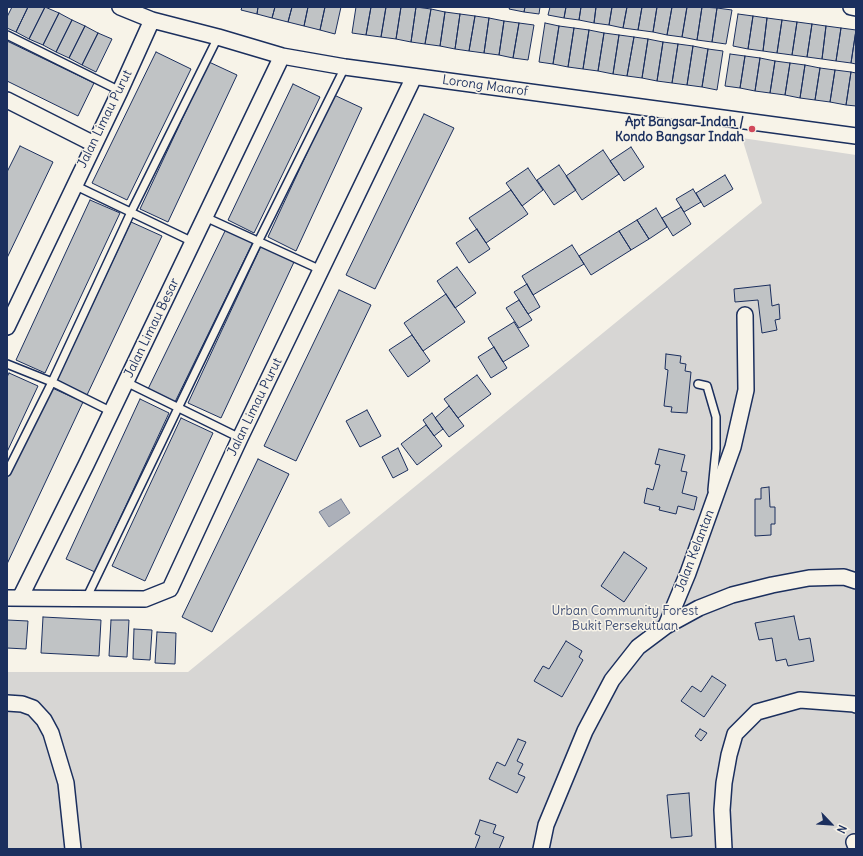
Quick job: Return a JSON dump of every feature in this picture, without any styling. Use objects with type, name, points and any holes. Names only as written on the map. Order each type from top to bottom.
[{"type":"street","name":"Lorong Maarof","points":[[120,7],[152,20],[218,37],[282,56],[344,67],[856,136]]},
{"type":"street","points":[[851,7],[856,8]]},
{"type":"street","name":"Jalan Limau Purut","points":[[7,327],[120,91],[152,20]]},
{"type":"street","name":"Jalan Limau Besar","points":[[13,598],[112,412],[282,56]]},
{"type":"street","name":"Jalan Limau Purut","points":[[13,598],[145,599],[170,589],[240,438],[414,77]]},
{"type":"street","points":[[7,100],[94,144]]},
{"type":"street","name":"Jalan Kelantan","points":[[666,626],[688,573],[733,447],[746,390],[745,315]]},
{"type":"street","points":[[541,849],[546,825],[576,752],[612,680],[638,647],[666,626],[699,608],[732,595],[808,578],[844,577],[856,581]]},
{"type":"street","points":[[724,849],[722,810],[724,783],[729,755],[735,734],[757,712],[800,700],[856,705]]},
{"type":"street","points":[[7,703],[22,704],[33,708],[44,720],[51,733],[66,783],[74,849]]},
{"type":"lane","points":[[7,35],[120,91]]},
{"type":"lane","points":[[7,472],[52,382],[131,212],[218,37]]},
{"type":"lane","points":[[86,599],[344,67]]},
{"type":"lane","points":[[74,185],[193,242]]},
{"type":"lane","points":[[205,216],[321,270]]},
{"type":"lane","points":[[7,364],[52,382],[112,412]]},
{"type":"lane","points":[[126,382],[240,438]]},
{"type":"lane","points":[[698,384],[707,386],[716,417],[716,449],[710,512]]},
{"type":"green space","name":"Urban Community Forest Bukit Persekutuan","points":[[742,138],[856,155],[856,849],[7,849],[7,672],[188,672],[762,203]]},
{"type":"shaded area","points":[[341,499],[350,513],[329,527],[319,512]]},
{"type":"building","points":[[12,7],[28,7],[16,32],[7,28],[7,17]]},
{"type":"building","points":[[28,7],[45,7],[29,39],[16,32]]},
{"type":"building","points":[[45,7],[59,13],[43,45],[29,39]]},
{"type":"building","points":[[242,7],[258,7],[257,14],[241,10]]},
{"type":"building","points":[[258,7],[275,7],[272,18],[257,14]]},
{"type":"building","points":[[275,7],[292,7],[288,22],[272,18]]},
{"type":"building","points":[[292,7],[308,7],[304,26],[288,22]]},
{"type":"building","points":[[308,7],[325,7],[320,30],[304,26]]},
{"type":"building","points":[[325,7],[341,7],[335,34],[320,30]]},
{"type":"building","points":[[356,7],[371,7],[366,35],[352,33]]},
{"type":"building","points":[[371,7],[386,7],[381,37],[366,35]]},
{"type":"building","points":[[386,7],[401,7],[396,39],[381,37]]},
{"type":"building","points":[[401,7],[416,7],[411,42],[396,39]]},
{"type":"building","points":[[416,7],[431,9],[425,44],[411,42]]},
{"type":"building","points":[[510,7],[525,7],[524,12],[509,9]]},
{"type":"building","points":[[525,7],[540,7],[539,14],[524,12]]},
{"type":"building","points":[[550,7],[566,7],[564,18],[548,15]]},
{"type":"building","points":[[566,7],[581,7],[579,20],[564,18]]},
{"type":"building","points":[[581,7],[596,7],[594,23],[579,20]]},
{"type":"building","points":[[596,7],[612,7],[609,25],[594,23]]},
{"type":"building","points":[[612,7],[627,7],[623,28],[609,25]]},
{"type":"building","points":[[627,7],[642,7],[638,30],[623,28]]},
{"type":"building","points":[[642,7],[657,7],[653,32],[638,30]]},
{"type":"building","points":[[657,7],[672,7],[667,35],[653,32]]},
{"type":"building","points":[[672,7],[687,7],[682,37],[667,35]]},
{"type":"building","points":[[687,7],[702,7],[697,40],[682,37]]},
{"type":"building","points":[[702,7],[717,8],[712,42],[697,40]]},
{"type":"building","points":[[717,8],[732,10],[726,44],[712,42]]},
{"type":"building","points":[[431,9],[445,12],[440,46],[425,44]]},
{"type":"building","points":[[445,12],[460,14],[455,49],[440,46]]},
{"type":"building","points":[[59,13],[72,20],[56,52],[43,45]]},
{"type":"building","points":[[460,14],[475,16],[469,51],[455,49]]},
{"type":"building","points":[[738,14],[753,16],[748,49],[733,46]]},
{"type":"building","points":[[475,16],[489,18],[484,53],[469,51]]},
{"type":"building","points":[[753,16],[767,18],[763,51],[748,49]]},
{"type":"building","points":[[489,18],[504,21],[499,55],[484,53]]},
{"type":"building","points":[[767,18],[782,20],[777,53],[763,51]]},
{"type":"building","points":[[72,20],[85,26],[69,58],[56,52]]},
{"type":"building","points":[[782,20],[797,22],[792,55],[777,53]]},
{"type":"building","points":[[504,21],[519,23],[513,58],[499,55]]},
{"type":"building","points":[[797,22],[812,24],[807,57],[792,55]]},
{"type":"building","points":[[519,23],[534,25],[528,60],[513,58]]},
{"type":"building","points":[[545,23],[559,26],[553,64],[539,62]]},
{"type":"building","points":[[812,24],[826,26],[822,59],[807,57]]},
{"type":"building","points":[[85,26],[98,33],[82,65],[69,58]]},
{"type":"building","points":[[559,26],[574,28],[568,67],[553,64]]},
{"type":"building","points":[[826,26],[841,28],[836,61],[822,59]]},
{"type":"building","points":[[574,28],[589,30],[583,69],[568,67]]},
{"type":"building","points":[[841,28],[856,30],[851,63],[836,61]]},
{"type":"building","points":[[589,30],[604,33],[598,71],[583,69]]},
{"type":"building","points":[[856,30],[856,64],[851,63]]},
{"type":"building","points":[[98,33],[112,39],[96,72],[82,65]]},
{"type":"building","points":[[604,33],[619,35],[613,74],[598,71]]},
{"type":"building","points":[[619,35],[634,37],[627,76],[613,74]]},
{"type":"building","points":[[634,37],[648,39],[642,78],[627,76]]},
{"type":"building","points":[[648,39],[663,42],[657,81],[642,78]]},
{"type":"building","points":[[7,41],[94,83],[78,116],[7,81]]},
{"type":"building","points":[[663,42],[678,44],[672,83],[657,81]]},
{"type":"building","points":[[678,44],[693,46],[687,85],[672,83]]},
{"type":"building","points":[[693,46],[708,49],[702,87],[687,85]]},
{"type":"building","points":[[708,49],[723,51],[717,90],[702,87]]},
{"type":"building","points":[[156,52],[191,69],[127,200],[92,183]]},
{"type":"building","points":[[730,54],[745,56],[740,88],[725,86]]},
{"type":"building","points":[[745,56],[760,58],[755,91],[740,88]]},
{"type":"building","points":[[760,58],[775,61],[770,93],[755,91]]},
{"type":"building","points":[[775,61],[790,63],[785,95],[770,93]]},
{"type":"building","points":[[209,62],[237,75],[168,222],[140,209]]},
{"type":"building","points":[[790,63],[805,65],[800,98],[785,95]]},
{"type":"building","points":[[805,65],[820,68],[815,100],[800,98]]},
{"type":"building","points":[[820,68],[835,70],[830,102],[815,100]]},
{"type":"building","points":[[835,70],[851,72],[846,105],[830,102]]},
{"type":"building","points":[[851,72],[856,73],[856,106],[846,105]]},
{"type":"building","points":[[293,84],[320,97],[254,233],[228,220]]},
{"type":"building","points":[[334,95],[362,108],[296,251],[268,237]]},
{"type":"building","points":[[424,114],[454,128],[375,289],[346,275]]},
{"type":"building","points":[[20,146],[53,162],[7,258],[7,172]]},
{"type":"building","points":[[631,147],[644,167],[624,181],[610,161]]},
{"type":"building","points":[[603,150],[619,174],[582,200],[566,176]]},
{"type":"building","points":[[559,165],[576,190],[554,205],[537,180]]},
{"type":"building","points":[[528,168],[543,190],[522,206],[506,183]]},
{"type":"building","points":[[725,175],[733,189],[704,207],[696,193]]},
{"type":"building","points":[[693,189],[701,202],[684,212],[676,199]]},
{"type":"building","points":[[511,190],[528,214],[486,243],[469,218]]},
{"type":"building","points":[[90,200],[120,213],[45,373],[16,360]]},
{"type":"building","points":[[681,207],[691,224],[673,236],[662,218]]},
{"type":"building","points":[[656,208],[667,227],[649,239],[637,220]]},
{"type":"building","points":[[637,220],[649,239],[631,250],[619,231]]},
{"type":"building","points":[[131,222],[162,236],[87,395],[57,380]]},
{"type":"building","points":[[226,229],[253,242],[175,402],[148,389]]},
{"type":"building","points":[[477,229],[490,249],[469,263],[456,243]]},
{"type":"building","points":[[619,231],[631,250],[591,275],[579,256]]},
{"type":"building","points":[[572,245],[584,264],[533,295],[522,276]]},
{"type":"building","points":[[261,246],[294,262],[221,418],[188,403]]},
{"type":"building","points":[[457,267],[476,293],[455,308],[437,281]]},
{"type":"building","points":[[527,284],[540,307],[528,314],[514,292]]},
{"type":"building","points":[[770,285],[772,306],[779,304],[780,319],[775,320],[777,330],[762,333],[758,300],[735,302],[734,289]]},
{"type":"building","points":[[339,290],[371,305],[296,461],[264,446]]},
{"type":"building","points":[[446,294],[465,322],[423,351],[404,323]]},
{"type":"building","points":[[519,300],[532,320],[519,328],[506,308]]},
{"type":"building","points":[[514,322],[529,346],[503,362],[488,338]]},
{"type":"building","points":[[412,335],[430,361],[408,377],[389,350]]},
{"type":"building","points":[[494,347],[507,368],[491,378],[478,357]]},
{"type":"building","points":[[666,354],[681,356],[680,363],[686,364],[685,371],[691,372],[687,413],[671,412],[672,407],[664,406],[668,370],[665,369]]},
{"type":"building","points":[[9,373],[38,386],[7,452],[7,377]]},
{"type":"building","points":[[477,375],[491,394],[458,418],[444,399]]},
{"type":"building","points":[[50,387],[83,402],[7,564],[7,478]]},
{"type":"building","points":[[140,399],[169,413],[95,572],[66,559]]},
{"type":"building","points":[[449,406],[464,426],[449,437],[435,418]]},
{"type":"building","points":[[367,410],[381,436],[360,447],[346,421]]},
{"type":"building","points":[[432,413],[443,429],[434,436],[423,420]]},
{"type":"building","points":[[181,418],[213,433],[145,581],[112,566]]},
{"type":"building","points":[[426,425],[442,446],[417,465],[401,444]]},
{"type":"building","points":[[398,448],[408,470],[393,478],[382,457]]},
{"type":"building","points":[[659,449],[685,455],[681,471],[687,472],[682,493],[697,497],[694,510],[678,506],[676,514],[659,510],[660,507],[644,503],[647,488],[653,490],[660,465],[655,464]]},
{"type":"building","points":[[258,459],[289,474],[212,632],[182,617]]},
{"type":"building","points":[[769,487],[770,507],[775,507],[775,524],[771,524],[771,535],[755,536],[755,499],[761,499],[761,488]]},
{"type":"building","points":[[624,552],[647,568],[624,602],[601,586]]},
{"type":"building","points":[[794,616],[799,640],[810,638],[814,661],[788,666],[786,659],[776,661],[772,638],[759,640],[755,623]]},
{"type":"building","points":[[43,617],[101,620],[99,656],[41,653]]},
{"type":"building","points":[[7,620],[28,621],[26,649],[7,648]]},
{"type":"building","points":[[111,620],[129,620],[127,657],[109,656]]},
{"type":"building","points":[[134,629],[152,630],[150,660],[133,659]]},
{"type":"building","points":[[157,632],[176,633],[175,664],[155,663]]},
{"type":"building","points":[[566,641],[582,651],[579,657],[583,660],[562,697],[534,681],[543,666],[549,669]]},
{"type":"building","points":[[712,676],[726,685],[704,717],[681,701],[692,686],[701,692]]},
{"type":"building","points":[[700,729],[707,733],[701,741],[695,736]]},
{"type":"building","points":[[518,739],[526,742],[517,761],[523,764],[518,774],[525,777],[517,793],[489,779],[497,762],[505,766]]},
{"type":"building","points":[[689,793],[692,836],[671,838],[667,795]]},
{"type":"building","points":[[480,820],[496,825],[493,833],[504,837],[499,849],[475,849],[480,836],[475,834]]},
{"type":"place","name":"Apt Bangsar Indah / Kondo Bangsar Indah","points":[[752,129]]}]
